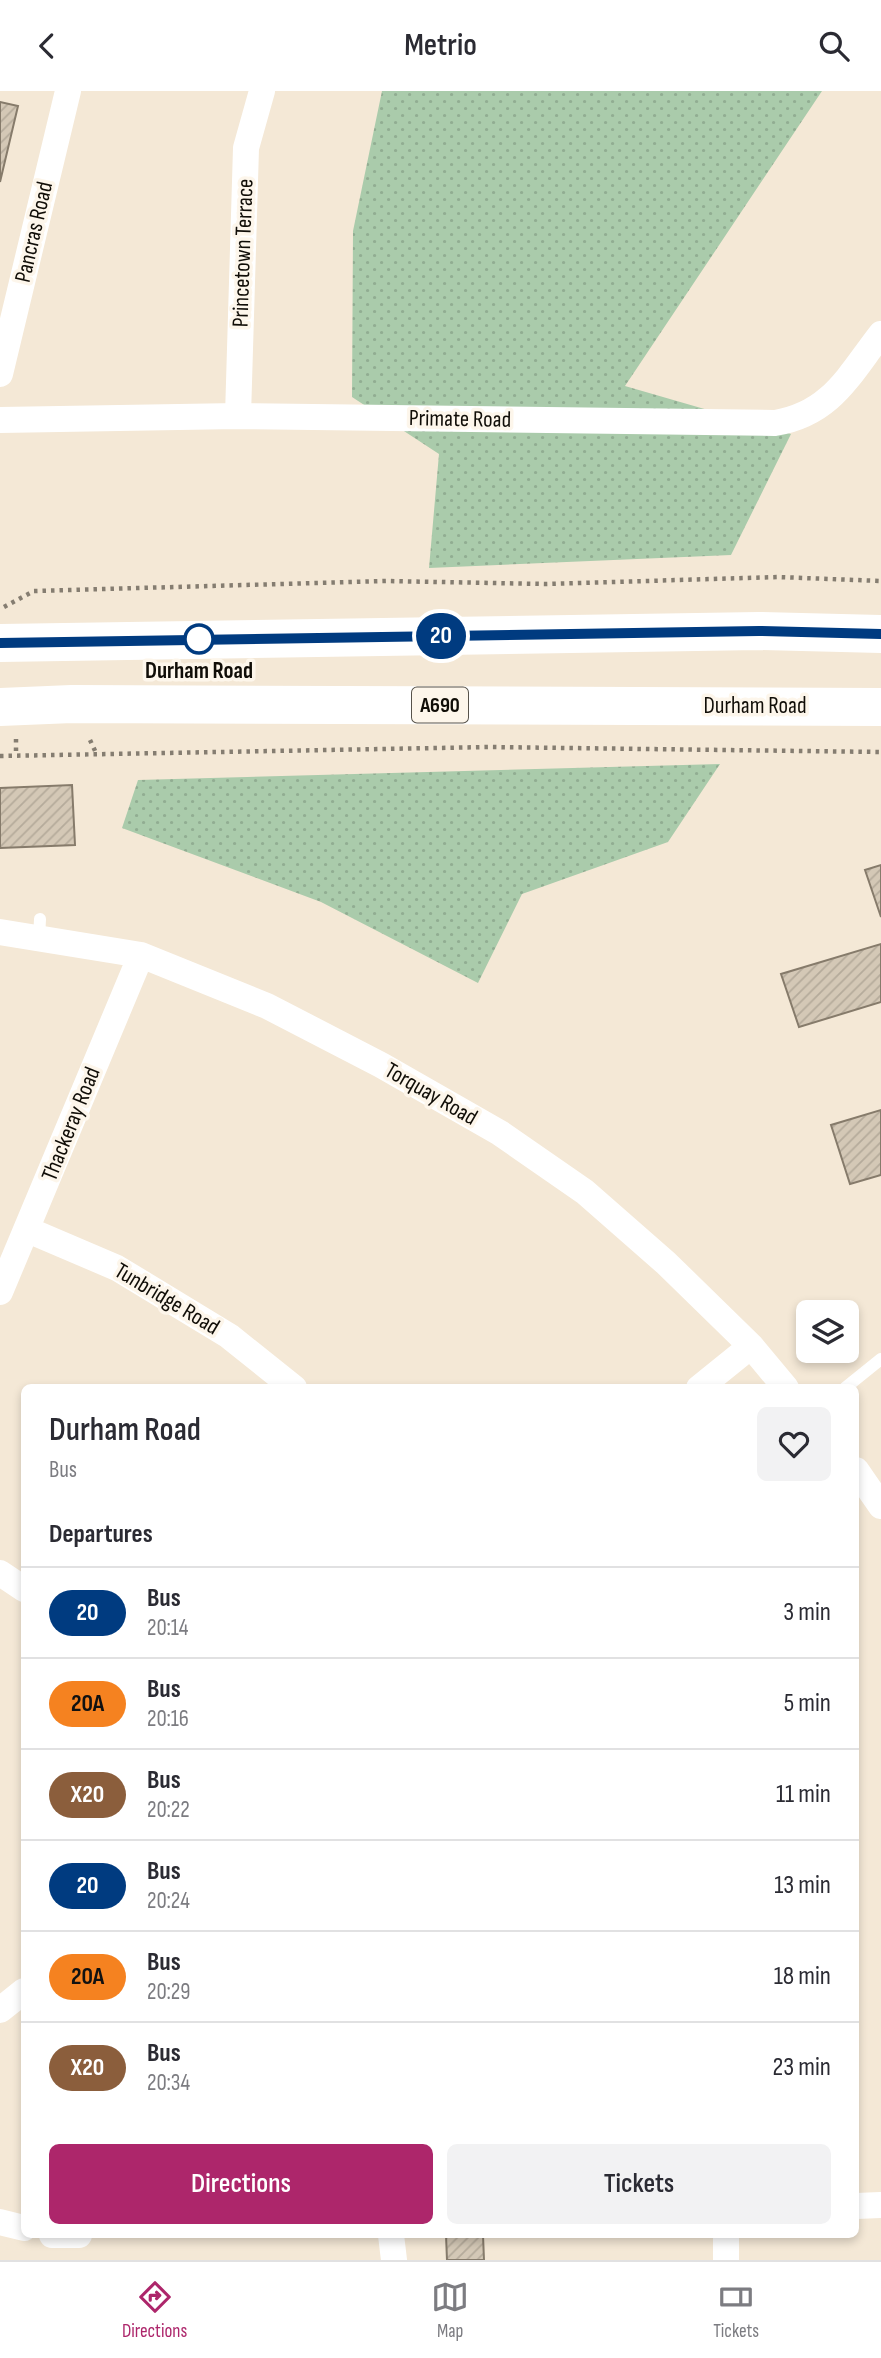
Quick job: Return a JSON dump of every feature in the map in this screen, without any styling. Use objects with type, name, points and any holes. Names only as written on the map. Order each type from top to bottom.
[{"type":"highway","points":[[8,608],[24,630],[55,641]]},
{"type":"highway","points":[[0,643],[759,631],[881,634]]},
{"type":"highway","name":"Durham Road","points":[[0,707],[72,704],[881,707]]},
{"type":"street","name":"Pancras Road","points":[[0,374],[68,91]]},
{"type":"street","name":"Princetown Terrace","points":[[238,416],[246,148],[262,91]]},
{"type":"street","name":"Primate Road","points":[[0,420],[238,416],[775,423],[799,419],[830,400],[881,334]]},
{"type":"street","name":"Torquay Road","points":[[0,932],[39,929],[141,955],[267,1006],[381,1065],[500,1133],[585,1192],[666,1263],[751,1346],[783,1384]]},
{"type":"street","name":"Thackeray Road","points":[[0,1292],[141,955]]},
{"type":"street","name":"Tunbridge Road","points":[[28,1230],[117,1268],[229,1336],[289,1384]]},
{"type":"street","points":[[704,1384],[751,1346]]},
{"type":"street","points":[[859,1474],[881,1506]]},
{"type":"street","points":[[0,1573],[21,1587]]},
{"type":"street","points":[[0,2010],[21,1993]]},
{"type":"street","points":[[859,2206],[881,2205]]},
{"type":"street","points":[[0,2222],[21,2227]]},
{"type":"street","points":[[391,2238],[394,2260]]},
{"type":"street","points":[[726,2238],[726,2260]]},
{"type":"lane","points":[[850,1384],[881,1359]]},
{"type":"path","points":[[8,608],[34,591],[386,581],[546,584],[778,577],[881,581]]},
{"type":"path","points":[[0,756],[490,747],[881,751]]},
{"type":"green space","points":[[382,91],[822,91],[625,386],[791,434],[731,555],[429,568],[439,454],[352,397],[353,231]]},
{"type":"green space","points":[[720,764],[668,842],[522,894],[478,983],[321,902],[122,828],[138,780]]},
{"type":"building","points":[[0,102],[18,106],[0,182]]},
{"type":"building","points":[[72,785],[75,845],[0,848],[0,788]]},
{"type":"building","points":[[881,865],[881,917],[865,870]]},
{"type":"building","points":[[881,944],[881,1002],[799,1027],[781,974]]},
{"type":"building","points":[[881,1110],[881,1175],[850,1184],[831,1125]]},
{"type":"building","points":[[446,2238],[483,2238],[484,2260],[447,2260]]},
{"type":"bus line","name":"20","points":[[0,643],[759,631],[881,634]]},
{"type":"place","name":"Durham Road","points":[[199,639]]}]
